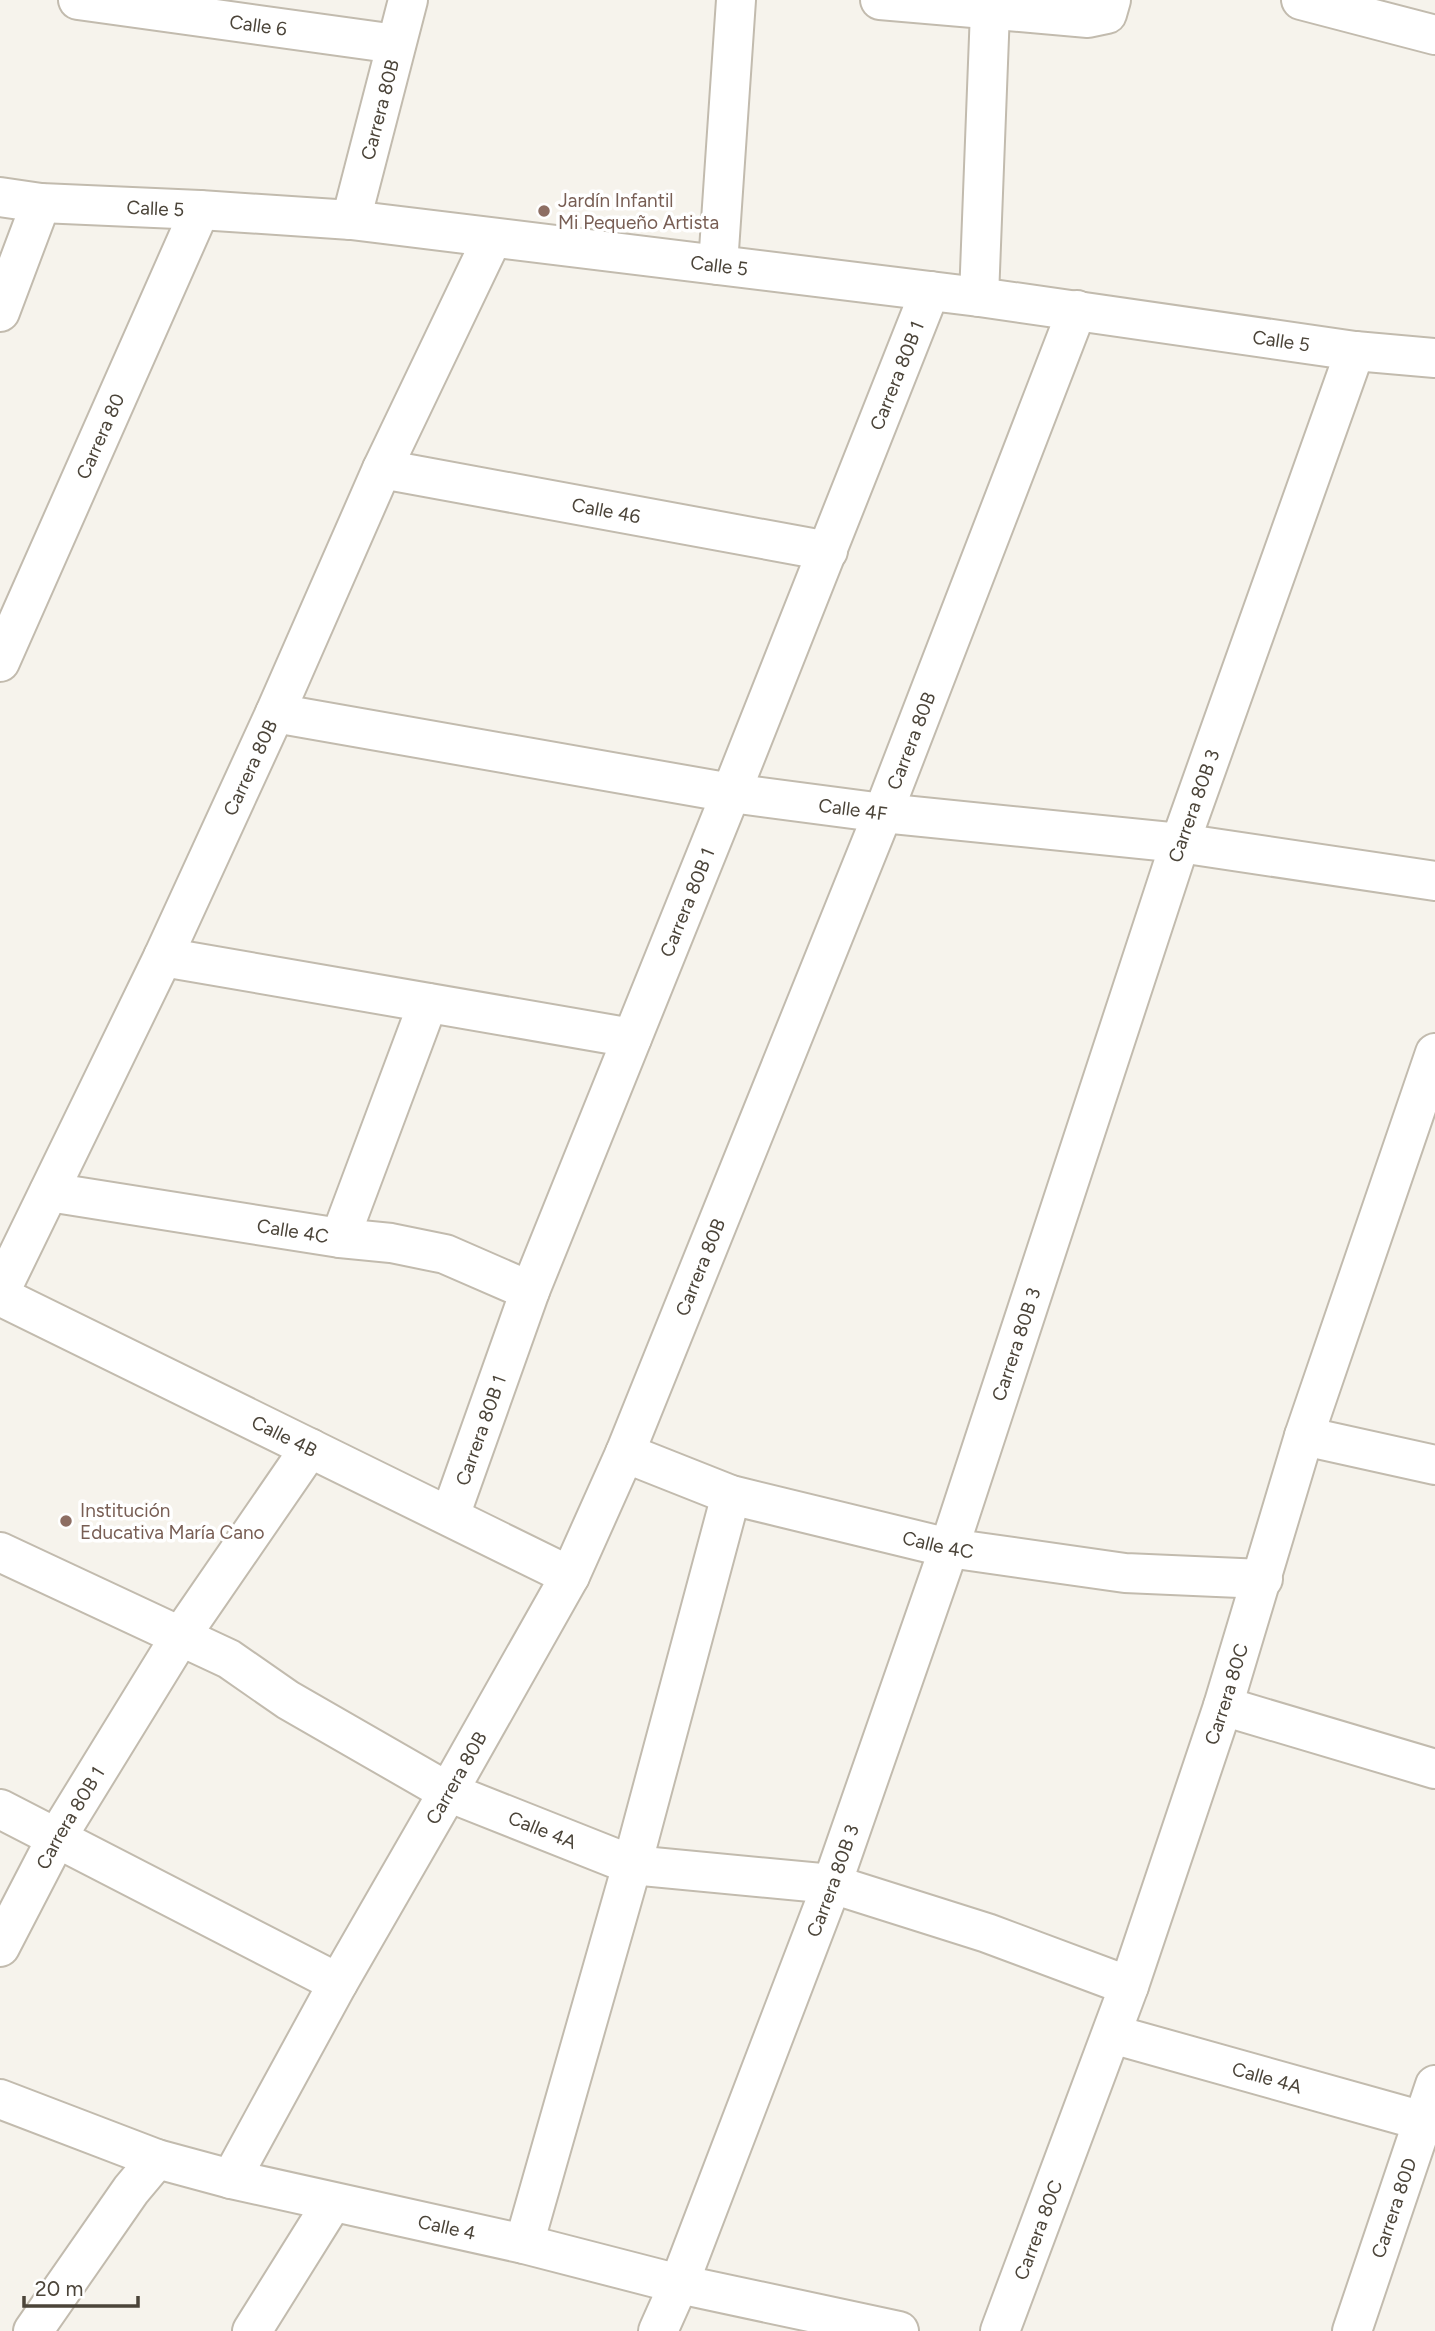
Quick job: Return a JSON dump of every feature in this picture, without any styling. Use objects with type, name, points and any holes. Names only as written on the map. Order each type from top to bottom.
[{"type":"street","name":"Calle 6","points":[[78,0],[396,44]]},
{"type":"street","name":"Carrera 80B","points":[[351,220],[408,0]]},
{"type":"street","points":[[718,265],[736,0]]},
{"type":"street","points":[[880,0],[1088,18],[1107,14],[1111,0]]},
{"type":"street","points":[[1301,0],[1378,10],[1435,35]]},
{"type":"street","points":[[979,297],[990,11]]},
{"type":"street","name":"Calle 5","points":[[0,197],[41,203],[351,220],[979,297],[1354,351],[1435,358]]},
{"type":"street","points":[[0,312],[41,203]]},
{"type":"street","name":"Carrera 80","points":[[0,662],[200,210]]},
{"type":"street","name":"Carrera 80B","points":[[0,1294],[163,957],[275,713],[382,469],[492,239]]},
{"type":"street","name":"Carrera 80B 1","points":[[450,1516],[530,1291],[930,291]]},
{"type":"street","name":"Carrera 80B","points":[[231,2179],[338,1983],[570,1576],[625,1453],[883,813],[1077,310]]},
{"type":"street","name":"Carrera 80B 3","points":[[659,2331],[832,1884],[949,1548],[1180,843],[1354,351]]},
{"type":"street","name":"Calle 46","points":[[382,469],[828,551]]},
{"type":"street","name":"Calle 4F","points":[[275,713],[731,793],[883,813],[1180,843],[1435,881]]},
{"type":"street","points":[[163,957],[632,1038]]},
{"type":"street","points":[[340,1238],[428,1003]]},
{"type":"street","name":"Carrera 80C","points":[[1000,2331],[1129,1986],[1223,1706],[1304,1436],[1435,1053]]},
{"type":"street","name":"Calle 4C","points":[[49,1192],[340,1238],[391,1243],[444,1254],[530,1291]]},
{"type":"street","name":"Calle 4B","points":[[0,1294],[570,1576]]},
{"type":"street","points":[[1304,1436],[1435,1465]]},
{"type":"street","name":"Carrera 80B 1","points":[[0,1947],[57,1837],[180,1637],[310,1448]]},
{"type":"street","name":"Calle 4C","points":[[625,1453],[731,1494],[949,1548],[1125,1573],[1263,1579]]},
{"type":"street","points":[[524,2244],[632,1865],[731,1494]]},
{"type":"street","name":"Calle 4A","points":[[0,1552],[229,1659],[288,1700],[448,1792],[632,1865],[832,1884],[987,1933],[1129,1986]]},
{"type":"street","points":[[1223,1706],[1435,1769]]},
{"type":"street","points":[[0,1809],[338,1983]]},
{"type":"street","name":"Calle 4A","points":[[1112,2034],[1423,2121]]},
{"type":"street","name":"Carrera 80D","points":[[1352,2331],[1435,2085]]},
{"type":"street","name":"Calle 4","points":[[0,2099],[157,2160],[332,2203],[524,2244],[679,2284],[898,2331]]},
{"type":"street","points":[[33,2331],[131,2190],[157,2160]]},
{"type":"street","points":[[252,2331],[332,2203]]},
{"type":"place","name":"Jardín Infantil Mi Pequeño Artista","points":[[544,211]]},
{"type":"place","name":"Institución Educativa María Cano","points":[[66,1521]]}]
